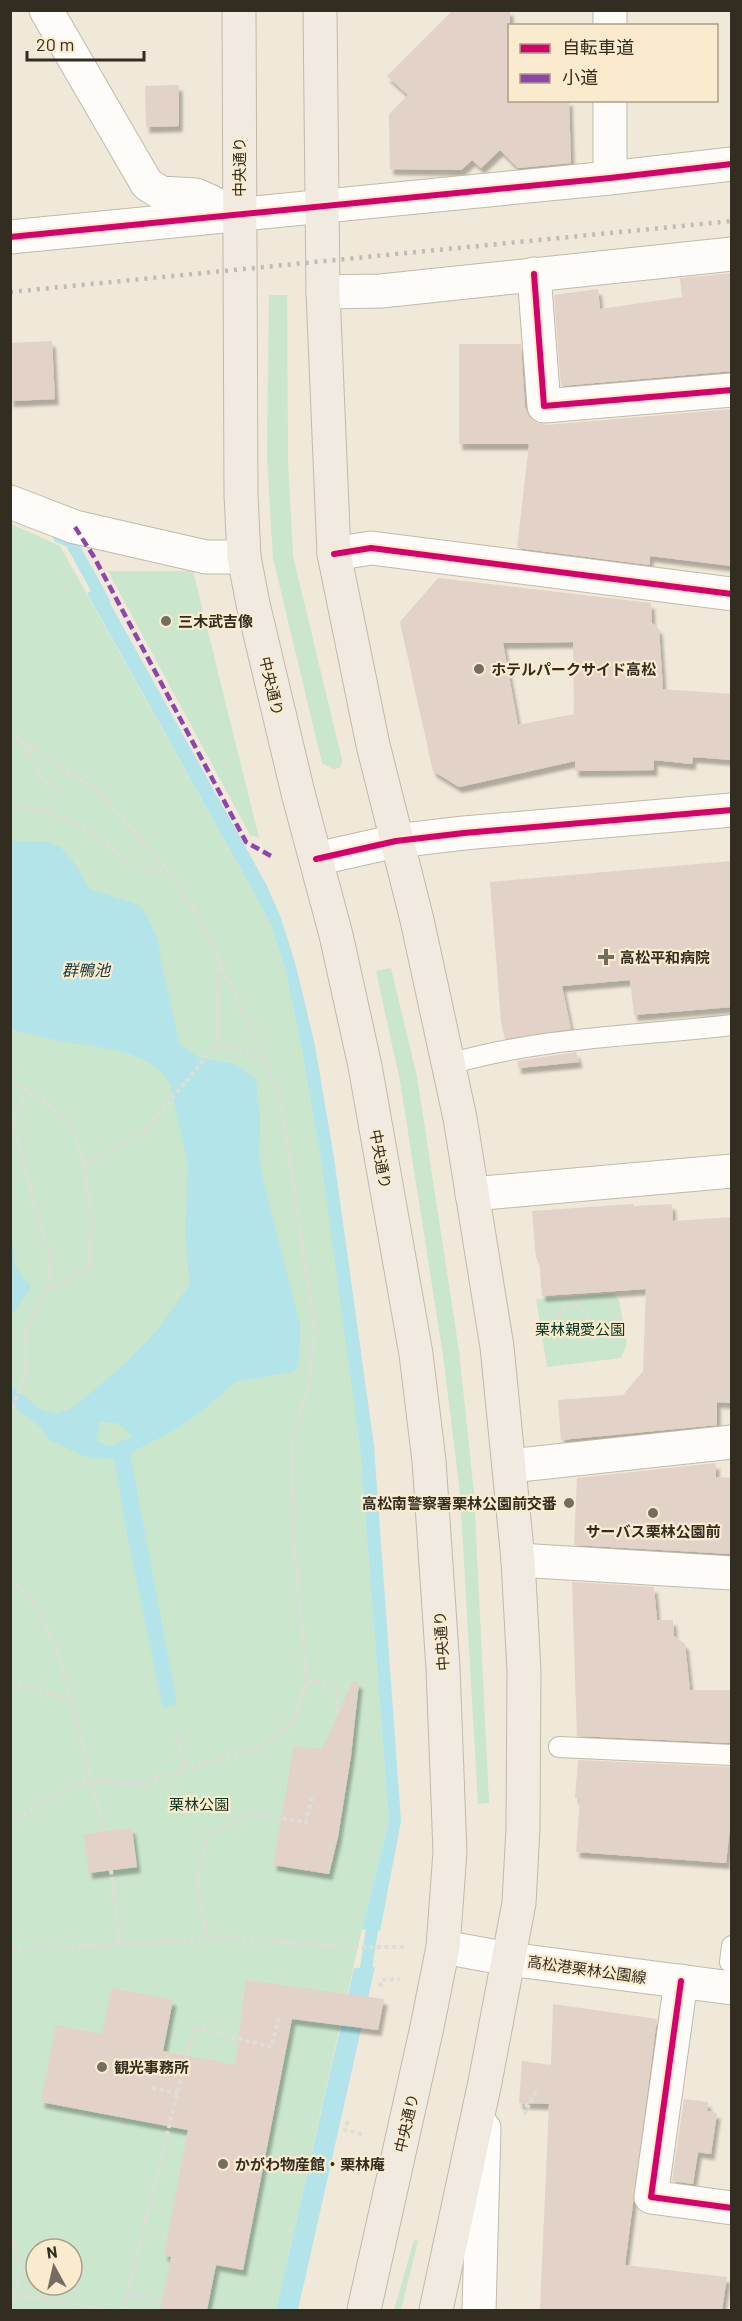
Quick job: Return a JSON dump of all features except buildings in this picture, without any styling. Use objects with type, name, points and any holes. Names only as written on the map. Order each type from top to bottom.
[{"type":"highway","name":"中央通り","points":[[239,10],[241,495],[244,557],[298,794],[336,935],[364,1066],[416,1354],[429,1461],[442,1668],[450,1852],[442,1947],[427,2027],[364,2310]]},
{"type":"highway","points":[[320,10],[323,292],[333,554],[373,745],[450,1064],[490,1292],[510,1466],[524,1671],[524,1828],[519,1903],[485,2082],[436,2310]]},
{"type":"street","points":[[46,10],[147,184],[161,193],[196,195],[239,214]]},
{"type":"street","points":[[610,102],[610,178]]},
{"type":"street","points":[[10,237],[732,164]]},
{"type":"street","points":[[323,292],[381,291],[732,254]]},
{"type":"street","points":[[534,274],[544,406],[732,390]]},
{"type":"street","points":[[10,502],[75,527],[206,557],[244,557]]},
{"type":"street","points":[[333,554],[371,548],[732,594]]},
{"type":"street","points":[[316,859],[396,841],[732,810]]},
{"type":"street","points":[[472,1194],[732,1171]]},
{"type":"street","points":[[510,1466],[732,1442]]},
{"type":"street","points":[[518,1560],[732,1573]]},
{"type":"street","name":"高松港栗林公園線","points":[[442,1947],[508,1959],[681,1981],[731,1965]]},
{"type":"street","points":[[681,1981],[651,2197],[732,2208]]},
{"type":"street","points":[[479,2310],[485,2082]]},
{"type":"lane","points":[[450,1064],[487,1053],[540,1044],[732,1024]]},
{"type":"lane","points":[[559,1748],[732,1755]]},
{"type":"path","points":[[10,733],[97,790],[171,874],[204,927],[264,1057],[281,1102],[315,1330],[309,1384],[292,1439],[293,1535],[307,1680],[294,1721],[262,1747],[185,1770],[131,1785],[91,1779],[45,1800],[10,1824]]},
{"type":"path","points":[[23,742],[43,780],[62,793]]},
{"type":"path","points":[[10,807],[50,813],[83,826],[134,866],[171,874]]},
{"type":"path","points":[[84,1164],[144,1132],[217,1044],[219,960]]},
{"type":"path","points":[[217,1044],[264,1057]]},
{"type":"path","points":[[10,1081],[26,1089],[72,1122],[84,1164],[91,1216],[89,1268],[47,1290]]},
{"type":"path","points":[[10,1414],[25,1375],[26,1331],[47,1290],[51,1258],[35,1208],[13,1122],[26,1089]]},
{"type":"path","points":[[534,1335],[560,1332],[574,1338],[582,1335],[589,1323],[588,1314],[576,1305],[566,1306],[558,1313],[556,1323],[560,1332]]},
{"type":"path","points":[[10,1580],[32,1598],[56,1648],[104,1831]]},
{"type":"path","points":[[307,1680],[336,1685],[338,1715]]},
{"type":"path","points":[[10,1683],[70,1700]]},
{"type":"path","points":[[176,1731],[185,1770]]},
{"type":"path","points":[[207,1940],[197,1882],[207,1836],[249,1813],[306,1822],[312,1798]]},
{"type":"path","points":[[111,1870],[120,1945]]},
{"type":"path","points":[[10,1950],[231,1938],[354,1947],[410,1947]]},
{"type":"path","points":[[380,1987],[382,1980],[401,1979]]},
{"type":"path","points":[[123,2310],[194,2027],[271,2047],[279,2018]]},
{"type":"path","points":[[152,2088],[178,2093]]},
{"type":"path","points":[[527,2103],[525,2113],[537,2089]]},
{"type":"path","points":[[348,2121],[345,2130],[364,2135]]},
{"type":"path","points":[[10,2233],[21,2269],[10,2310]]},
{"type":"path","points":[[127,2293],[162,2302]]},
{"type":"path","points":[[14,2296],[54,2299],[105,2310]]},
{"type":"green space","points":[[269,295],[287,295],[288,461],[293,556],[342,760],[340,768],[333,769],[322,763],[273,558],[267,457]]},
{"type":"green space","name":"栗林公園","points":[[11,524],[60,546],[270,922],[285,968],[321,1160],[360,1448],[389,1821],[362,1929],[276,2310],[11,2310]]},
{"type":"green space","points":[[108,571],[193,571],[259,838],[250,835]]},
{"type":"green space","points":[[391,968],[417,1077],[459,1351],[474,1493],[489,1803],[478,1804],[460,1493],[443,1355],[400,1081],[376,971]]},
{"type":"green space","name":"栗林親愛公園","points":[[614,1293],[619,1300],[627,1344],[621,1358],[547,1367],[536,1299]]},
{"type":"green space","points":[[414,2240],[418,2241],[401,2310],[394,2310]]},
{"type":"water","points":[[101,587],[266,884],[281,918],[296,966],[315,1046],[334,1158],[374,1446],[401,1821],[380,1931],[362,1929],[389,1821],[360,1448],[321,1160],[285,968],[270,922],[87,593]]},
{"type":"water","name":"群鴨池","points":[[11,841],[46,841],[60,847],[72,860],[91,890],[139,905],[147,916],[158,940],[180,1045],[200,1058],[235,1064],[256,1080],[260,1119],[259,1157],[300,1324],[299,1365],[293,1372],[235,1382],[201,1412],[173,1431],[130,1453],[177,1704],[163,1708],[114,1459],[89,1458],[50,1440],[39,1426],[11,1404],[10,1384],[40,1409],[56,1414],[71,1409],[126,1363],[160,1327],[190,1284],[185,1234],[188,1165],[170,1083],[161,1071],[134,1056],[11,1029]],"holes":[[[100,1422],[117,1423],[132,1436],[112,1446],[97,1442]]]},
{"type":"water","points":[[11,1229],[15,1267],[31,1286],[11,1316]]},
{"type":"water","points":[[375,1967],[298,2310],[276,2310],[354,1968]]},
{"type":"waterway","points":[[59,537],[71,542],[104,602]]},
{"type":"waterway","points":[[364,1982],[374,1916]]},
{"type":"railway","points":[[10,292],[732,221]]},
{"type":"marked path","points":[[75,527],[94,557],[246,842],[271,856]]},
{"type":"cycle path","points":[[10,237],[732,164]]},
{"type":"cycle path","points":[[534,274],[544,406],[732,390]]},
{"type":"cycle path","points":[[334,554],[371,548],[732,594]]},
{"type":"cycle path","points":[[316,859],[396,841],[732,810]]},
{"type":"cycle path","points":[[681,1981],[651,2197],[732,2208]]},
{"type":"place","name":"三木武吉像","points":[[166,621]]},
{"type":"place","name":"ホテルパークサイド高松","points":[[479,669]]},
{"type":"place","name":"高松平和病院","points":[[606,957]]},
{"type":"place","name":"高松南警察署栗林公園前交番","points":[[569,1503]]},
{"type":"place","name":"サーバス栗林公園前","points":[[653,1513]]},
{"type":"place","name":"観光事務所","points":[[102,2067]]},
{"type":"place","name":"かがわ物産館・栗林庵","points":[[223,2164]]}]
